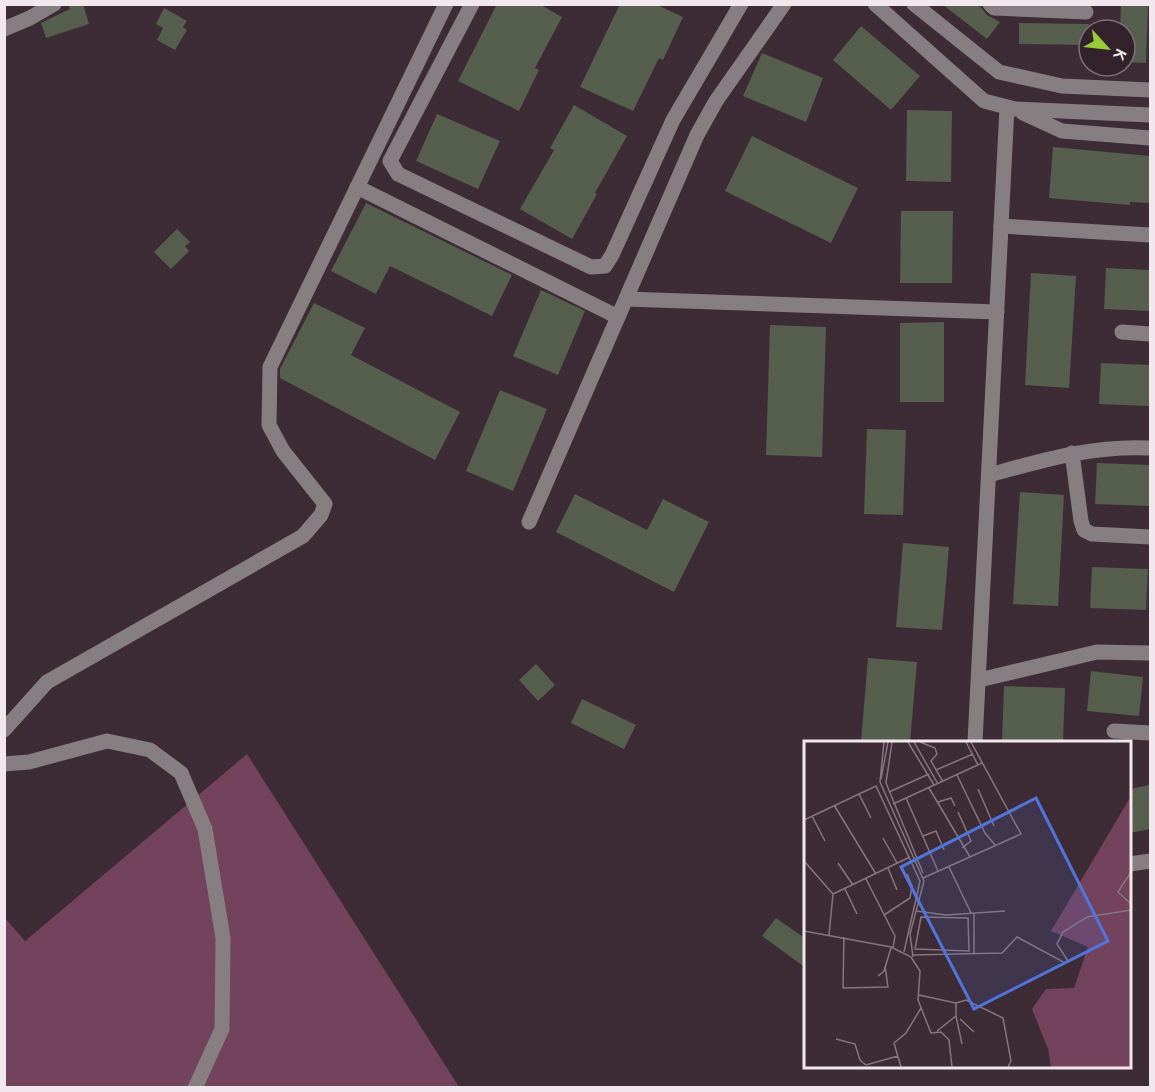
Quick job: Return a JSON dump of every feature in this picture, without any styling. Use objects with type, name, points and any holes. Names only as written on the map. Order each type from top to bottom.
[{"type":"street","points":[[4,29],[54,4]]},
{"type":"street","points":[[4,730],[47,682],[303,536],[321,515],[325,504],[283,452],[269,425],[270,367],[446,4]]},
{"type":"street","points":[[472,4],[390,161],[398,174],[591,267],[605,266],[612,255],[673,120],[741,4]]},
{"type":"street","points":[[529,522],[697,135],[716,101],[784,4]]},
{"type":"street","points":[[875,4],[984,101],[1011,108],[1062,131],[1150,138]]},
{"type":"street","points":[[914,4],[999,72],[1062,86],[1150,90]]},
{"type":"street","points":[[990,4],[994,8],[1086,12]]},
{"type":"street","points":[[1011,108],[1150,115]]},
{"type":"street","points":[[975,741],[1001,226],[1011,108]]},
{"type":"street","points":[[673,120],[697,135]]},
{"type":"street","points":[[357,187],[618,317]]},
{"type":"street","points":[[1001,226],[1150,235]]},
{"type":"street","points":[[626,299],[997,312]]},
{"type":"street","points":[[1122,332],[1150,334]]},
{"type":"street","points":[[989,475],[1072,453],[1130,447],[1150,448]]},
{"type":"street","points":[[1072,453],[1084,530],[1092,534],[1150,537]]},
{"type":"street","points":[[979,680],[1097,652],[1150,653]]},
{"type":"street","points":[[1114,731],[1150,733]]},
{"type":"street","points":[[4,764],[29,762],[107,741],[150,750],[181,773],[206,829],[223,938],[222,1029],[195,1088]]},
{"type":"street","points":[[1131,864],[1150,861]]},
{"type":"shaded area","points":[[247,754],[459,1087],[5,1087],[4,917],[25,941]]},
{"type":"building","points":[[68,4],[83,4],[89,24],[46,38],[41,23],[70,9]]},
{"type":"building","points":[[497,4],[539,4],[562,17],[535,68],[539,70],[519,111],[458,81]]},
{"type":"building","points":[[620,4],[655,4],[683,17],[663,60],[659,58],[633,111],[580,87]]},
{"type":"building","points":[[942,4],[978,4],[987,15],[1000,22],[987,39]]},
{"type":"building","points":[[1121,4],[1148,4],[1146,63],[1137,63],[1137,18],[1120,18]]},
{"type":"building","points":[[164,8],[187,21],[183,27],[187,30],[175,50],[157,40],[163,28],[156,24]]},
{"type":"building","points":[[1019,23],[1077,24],[1077,45],[1019,44]]},
{"type":"building","points":[[861,26],[920,76],[891,110],[833,60]]},
{"type":"building","points":[[762,53],[823,78],[806,122],[743,96]]},
{"type":"building","points":[[574,105],[627,136],[572,239],[520,209],[554,150],[550,148]]},
{"type":"building","points":[[907,110],[952,111],[951,182],[906,181]]},
{"type":"building","points":[[437,114],[500,141],[478,189],[416,161]]},
{"type":"building","points":[[752,136],[858,188],[831,243],[725,191]]},
{"type":"building","points":[[1053,147],[1150,156],[1150,203],[1130,202],[1130,205],[1049,198]]},
{"type":"building","points":[[366,203],[512,275],[492,316],[390,266],[376,294],[331,271]]},
{"type":"building","points":[[901,211],[953,211],[952,283],[900,283]]},
{"type":"building","points":[[177,229],[190,242],[185,246],[189,251],[171,269],[154,252]]},
{"type":"building","points":[[1106,268],[1150,270],[1150,311],[1104,309]]},
{"type":"building","points":[[1031,273],[1076,276],[1069,388],[1025,385]]},
{"type":"building","points":[[541,290],[585,311],[558,375],[513,356]]},
{"type":"building","points":[[314,303],[365,328],[351,355],[460,412],[435,460],[280,378],[280,369]]},
{"type":"building","points":[[944,322],[944,402],[900,402],[900,323]]},
{"type":"building","points":[[770,325],[826,327],[822,457],[766,455]]},
{"type":"building","points":[[1101,363],[1150,365],[1150,406],[1099,404]]},
{"type":"building","points":[[500,390],[547,409],[513,491],[466,471]]},
{"type":"building","points":[[867,429],[906,430],[903,515],[864,514]]},
{"type":"building","points":[[1097,463],[1150,465],[1150,506],[1095,504]]},
{"type":"building","points":[[1020,492],[1064,495],[1058,606],[1013,604]]},
{"type":"building","points":[[575,494],[647,530],[663,499],[709,522],[674,592],[556,532]]},
{"type":"building","points":[[903,543],[949,547],[942,630],[896,627]]},
{"type":"building","points":[[1092,567],[1148,569],[1146,610],[1090,608]]},
{"type":"building","points":[[868,658],[917,662],[910,741],[861,741]]},
{"type":"building","points":[[536,664],[555,685],[538,701],[519,680]]},
{"type":"building","points":[[1091,671],[1143,677],[1139,716],[1087,711]]},
{"type":"building","points":[[1004,686],[1065,688],[1063,741],[1002,741]]},
{"type":"building","points":[[582,699],[636,725],[624,749],[571,723]]},
{"type":"building","points":[[1150,785],[1150,829],[1131,833],[1131,789]]},
{"type":"building","points":[[776,918],[804,938],[804,967],[762,936]]}]
